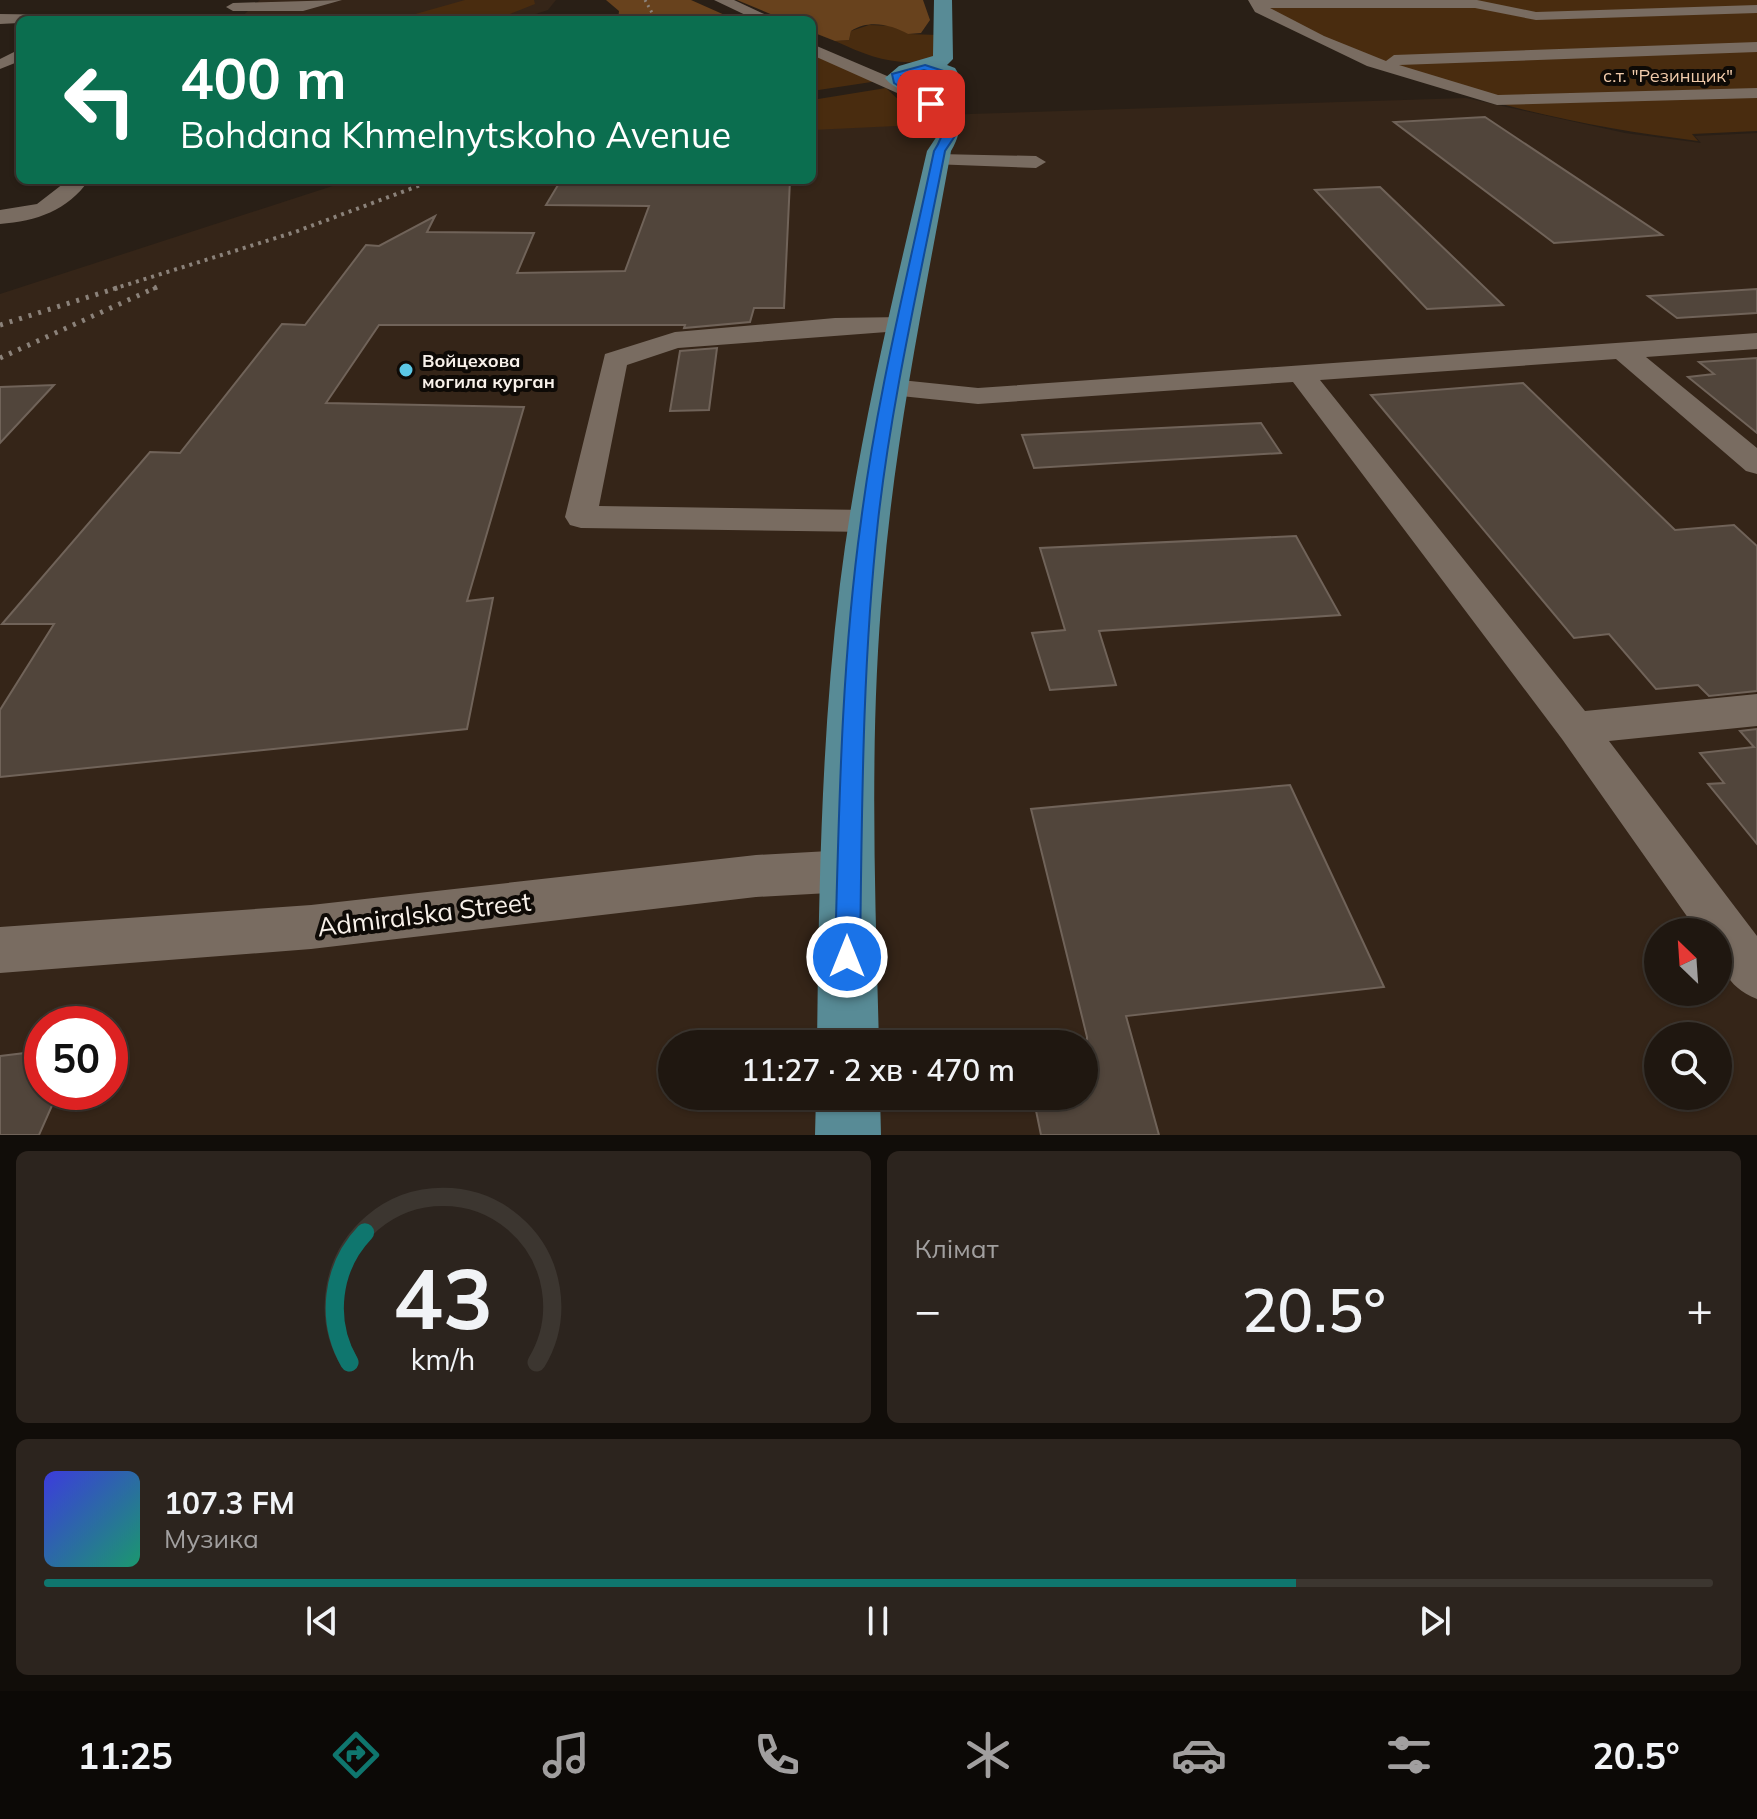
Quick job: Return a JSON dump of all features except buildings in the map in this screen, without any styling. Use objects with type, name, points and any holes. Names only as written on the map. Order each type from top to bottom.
[{"type":"main road","points":[[912,79],[943,59],[943,0]]},
{"type":"main road","points":[[848,1030],[847,871],[853,710],[869,521],[891,387],[943,145],[954,75],[956,0]]},
{"type":"main road","points":[[912,79],[954,75]]},
{"type":"main road","points":[[912,79],[938,112],[943,145]]},
{"type":"main road","points":[[848,1110],[848,1135]]},
{"type":"street","points":[[237,4],[303,7],[335,0]]},
{"type":"street","points":[[702,0],[740,16]]},
{"type":"street","points":[[721,0],[759,16]]},
{"type":"street","points":[[1500,8],[1533,0]]},
{"type":"street","points":[[1256,2],[1475,4],[1536,16],[1757,9]]},
{"type":"street","points":[[1256,2],[1286,24],[1373,62],[1507,101],[1757,93]]},
{"type":"street","points":[[816,39],[912,79]]},
{"type":"street","points":[[1373,62],[1498,54],[1757,47]]},
{"type":"street","points":[[816,48],[912,79]]},
{"type":"street","points":[[816,48],[912,79]]},
{"type":"street","points":[[943,145],[1036,162]]},
{"type":"street","points":[[0,217],[49,209],[76,184]]},
{"type":"street","points":[[869,521],[581,517],[614,360],[675,340],[835,326],[904,325]]},
{"type":"street","points":[[891,387],[978,396],[1757,341]]},
{"type":"street","points":[[1622,350],[1757,464]]},
{"type":"street","points":[[1299,372],[1576,728],[1757,975]]},
{"type":"street","points":[[1576,728],[1757,710]]},
{"type":"street","name":"Admiralska Street","points":[[0,950],[311,927],[756,876],[847,871]]},
{"type":"shaded area","points":[[260,0],[556,0],[548,10],[529,16],[242,16]]},
{"type":"shaded area","points":[[606,0],[691,0],[727,16],[618,16],[619,11]]},
{"type":"shaded area","points":[[737,0],[923,0],[930,20],[921,33],[908,34],[873,24],[851,31],[849,40],[835,41],[816,34],[816,16],[775,16]]},
{"type":"shaded area","points":[[1466,98],[1625,133],[1701,143],[1695,136],[1757,133],[1757,1135],[0,1135],[0,294],[339,184],[816,184],[816,119]]},
{"type":"green space","points":[[465,0],[534,0],[535,4],[505,16],[408,16]]},
{"type":"green space","name":"с.т. \"Резинщик\"","points":[[1265,0],[1757,0],[1757,131],[1692,134],[1698,141],[1571,120],[1487,100],[1446,88],[1352,51],[1260,6]]},
{"type":"green space","points":[[869,25],[897,26],[908,34],[938,35],[937,59],[910,62],[884,59],[835,41],[849,40],[851,31]]},
{"type":"green space","points":[[816,55],[878,81],[816,90]]},
{"type":"green space","points":[[886,88],[903,104],[917,125],[816,130],[816,99]]},
{"type":"railway","points":[[645,0],[654,16]]},
{"type":"railway","points":[[113,289],[295,232],[423,184]]},
{"type":"railway","points":[[153,289],[160,286]]},
{"type":"railway","points":[[0,325],[120,287]]},
{"type":"railway","points":[[0,358],[157,287]]},
{"type":"place","name":"Войцехова могила курган","points":[[406,370]]},
{"type":"route","points":[[847,957],[852,726],[869,521],[891,387],[939,151],[949,136],[950,125],[952,75],[925,68],[907,69],[897,74],[898,81],[931,104]]}]
